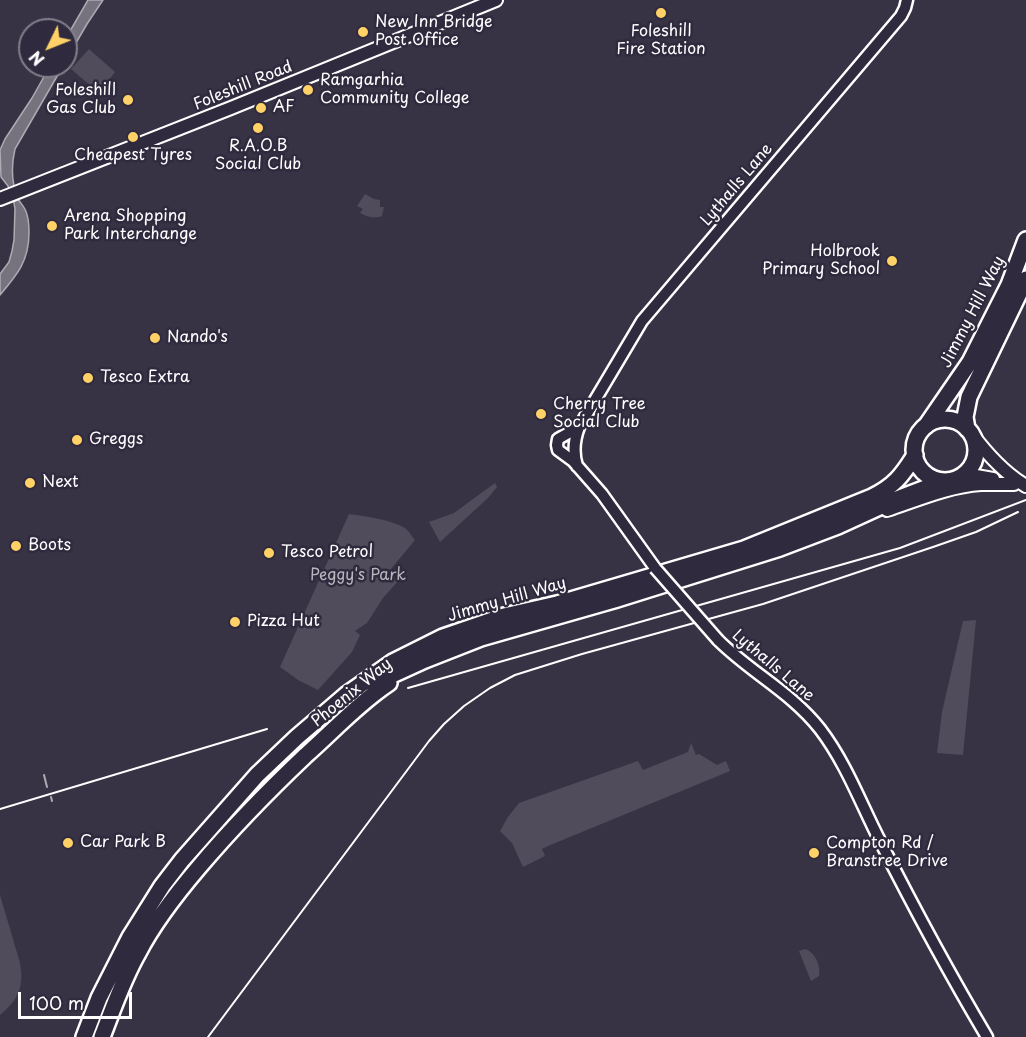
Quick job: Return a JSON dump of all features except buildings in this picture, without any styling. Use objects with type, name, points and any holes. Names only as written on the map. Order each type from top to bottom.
[{"type":"highway","name":"Jimmy Hill Way","points":[[926,426],[970,362],[1009,285],[1026,240]]},
{"type":"highway","name":"Jimmy Hill Way","points":[[970,431],[964,417],[969,397],[1026,279]]},
{"type":"highway","points":[[943,419],[956,421],[970,431],[976,454],[973,465],[962,476],[944,481],[930,477],[924,472],[916,460],[915,444],[918,434],[926,426],[943,419]]},
{"type":"highway","name":"Jimmy Hill Way","points":[[84,1037],[99,998],[130,937],[162,886],[193,847],[257,775],[309,726],[349,693],[393,662],[443,637],[504,616],[557,604],[744,549],[889,488],[905,472],[915,455]]},
{"type":"highway","name":"Jimmy Hill Way","points":[[416,665],[481,638],[706,573],[780,548],[944,481]]},
{"type":"highway","points":[[309,726],[325,723],[374,685],[416,665]]},
{"type":"highway","name":"Phoenix Way","points":[[102,1037],[137,954],[168,905],[214,850],[281,779],[327,736],[385,686],[416,665]]},
{"type":"highway","points":[[257,775],[311,734],[316,732],[327,736]]},
{"type":"main road","name":"Foleshill Road","points":[[0,199],[282,88],[496,0]]},
{"type":"main road","points":[[970,431],[982,447],[1022,486]]},
{"type":"main road","points":[[962,476],[983,477],[1022,486]]},
{"type":"main road","points":[[838,526],[959,488],[980,484],[1022,486]]},
{"type":"street","name":"Lythalls Lane","points":[[577,466],[574,454],[575,436],[579,427],[642,321],[901,16],[907,0]]},
{"type":"street","points":[[562,436],[571,437],[575,445],[570,453],[560,452],[556,445],[558,439],[562,436],[579,427]]},
{"type":"street","name":"Lythalls Lane","points":[[564,453],[610,504],[655,568],[718,640],[740,660],[794,700],[828,740],[909,898],[987,1037]]},
{"type":"green space","points":[[89,49],[115,72],[99,93],[78,75],[78,61]]},
{"type":"green space","points":[[365,194],[380,200],[380,207],[384,207],[382,216],[371,217],[360,213],[363,209],[357,206]]},
{"type":"green space","points":[[495,483],[497,487],[488,498],[440,542],[429,522],[454,513]]},
{"type":"green space","name":"Peggy's Park","points":[[349,514],[394,523],[406,529],[415,540],[391,569],[400,579],[383,598],[367,623],[355,631],[360,635],[352,652],[318,690],[298,680],[280,667]]},
{"type":"green space","points":[[976,620],[963,755],[937,753],[942,712],[963,621]]},
{"type":"green space","points":[[691,743],[696,755],[699,754],[717,765],[726,761],[730,771],[548,846],[542,849],[545,856],[523,867],[512,843],[500,831],[519,803],[638,761],[643,770],[688,752]]},
{"type":"green space","points":[[0,895],[20,963],[21,979],[16,998],[0,1015]]},
{"type":"green space","points":[[805,949],[814,956],[819,968],[819,976],[811,981],[799,951]]},
{"type":"shaded area","points":[[88,0],[103,0],[78,39],[78,18]]},
{"type":"shaded area","points":[[43,78],[56,78],[15,149],[12,174],[18,199],[26,210],[29,222],[28,243],[27,252],[17,274],[0,295],[0,274],[9,262],[14,240],[15,209],[8,186],[1,177],[0,150]]},
{"type":"waterway","points":[[44,775],[47,787]]},
{"type":"waterway","points":[[51,797],[52,801]]},
{"type":"railway","points":[[408,688],[900,548],[1026,500]]},
{"type":"railway","points":[[208,1037],[429,741],[464,706],[490,688],[515,675],[582,654],[763,604],[976,532],[1018,512]]},
{"type":"railway","points":[[0,809],[267,729]]},
{"type":"place","name":"Foleshill Fire Station","points":[[661,13]]},
{"type":"place","name":"New Inn Bridge Post Office","points":[[363,32]]},
{"type":"place","name":"Ramgarhia Community College","points":[[308,90]]},
{"type":"place","name":"Foleshill Gas Club","points":[[128,100]]},
{"type":"place","name":"AF","points":[[261,108]]},
{"type":"place","name":"R.A.O.B Social Club","points":[[258,128]]},
{"type":"place","name":"Cheapest Tyres","points":[[133,137]]},
{"type":"place","name":"Arena Shopping Park Interchange","points":[[52,226]]},
{"type":"place","name":"Holbrook Primary School","points":[[892,261]]},
{"type":"place","name":"Nando's","points":[[155,338]]},
{"type":"place","name":"Tesco Extra","points":[[88,378]]},
{"type":"place","name":"Cherry Tree Social Club","points":[[541,414]]},
{"type":"place","name":"Greggs","points":[[77,440]]},
{"type":"place","name":"Next","points":[[30,483]]},
{"type":"place","name":"Boots","points":[[16,546]]},
{"type":"place","name":"Tesco Petrol","points":[[269,553]]},
{"type":"place","name":"Pizza Hut","points":[[235,622]]},
{"type":"place","name":"Car Park B","points":[[68,843]]},
{"type":"place","name":"Compton Rd / Branstree Drive","points":[[814,853]]}]
